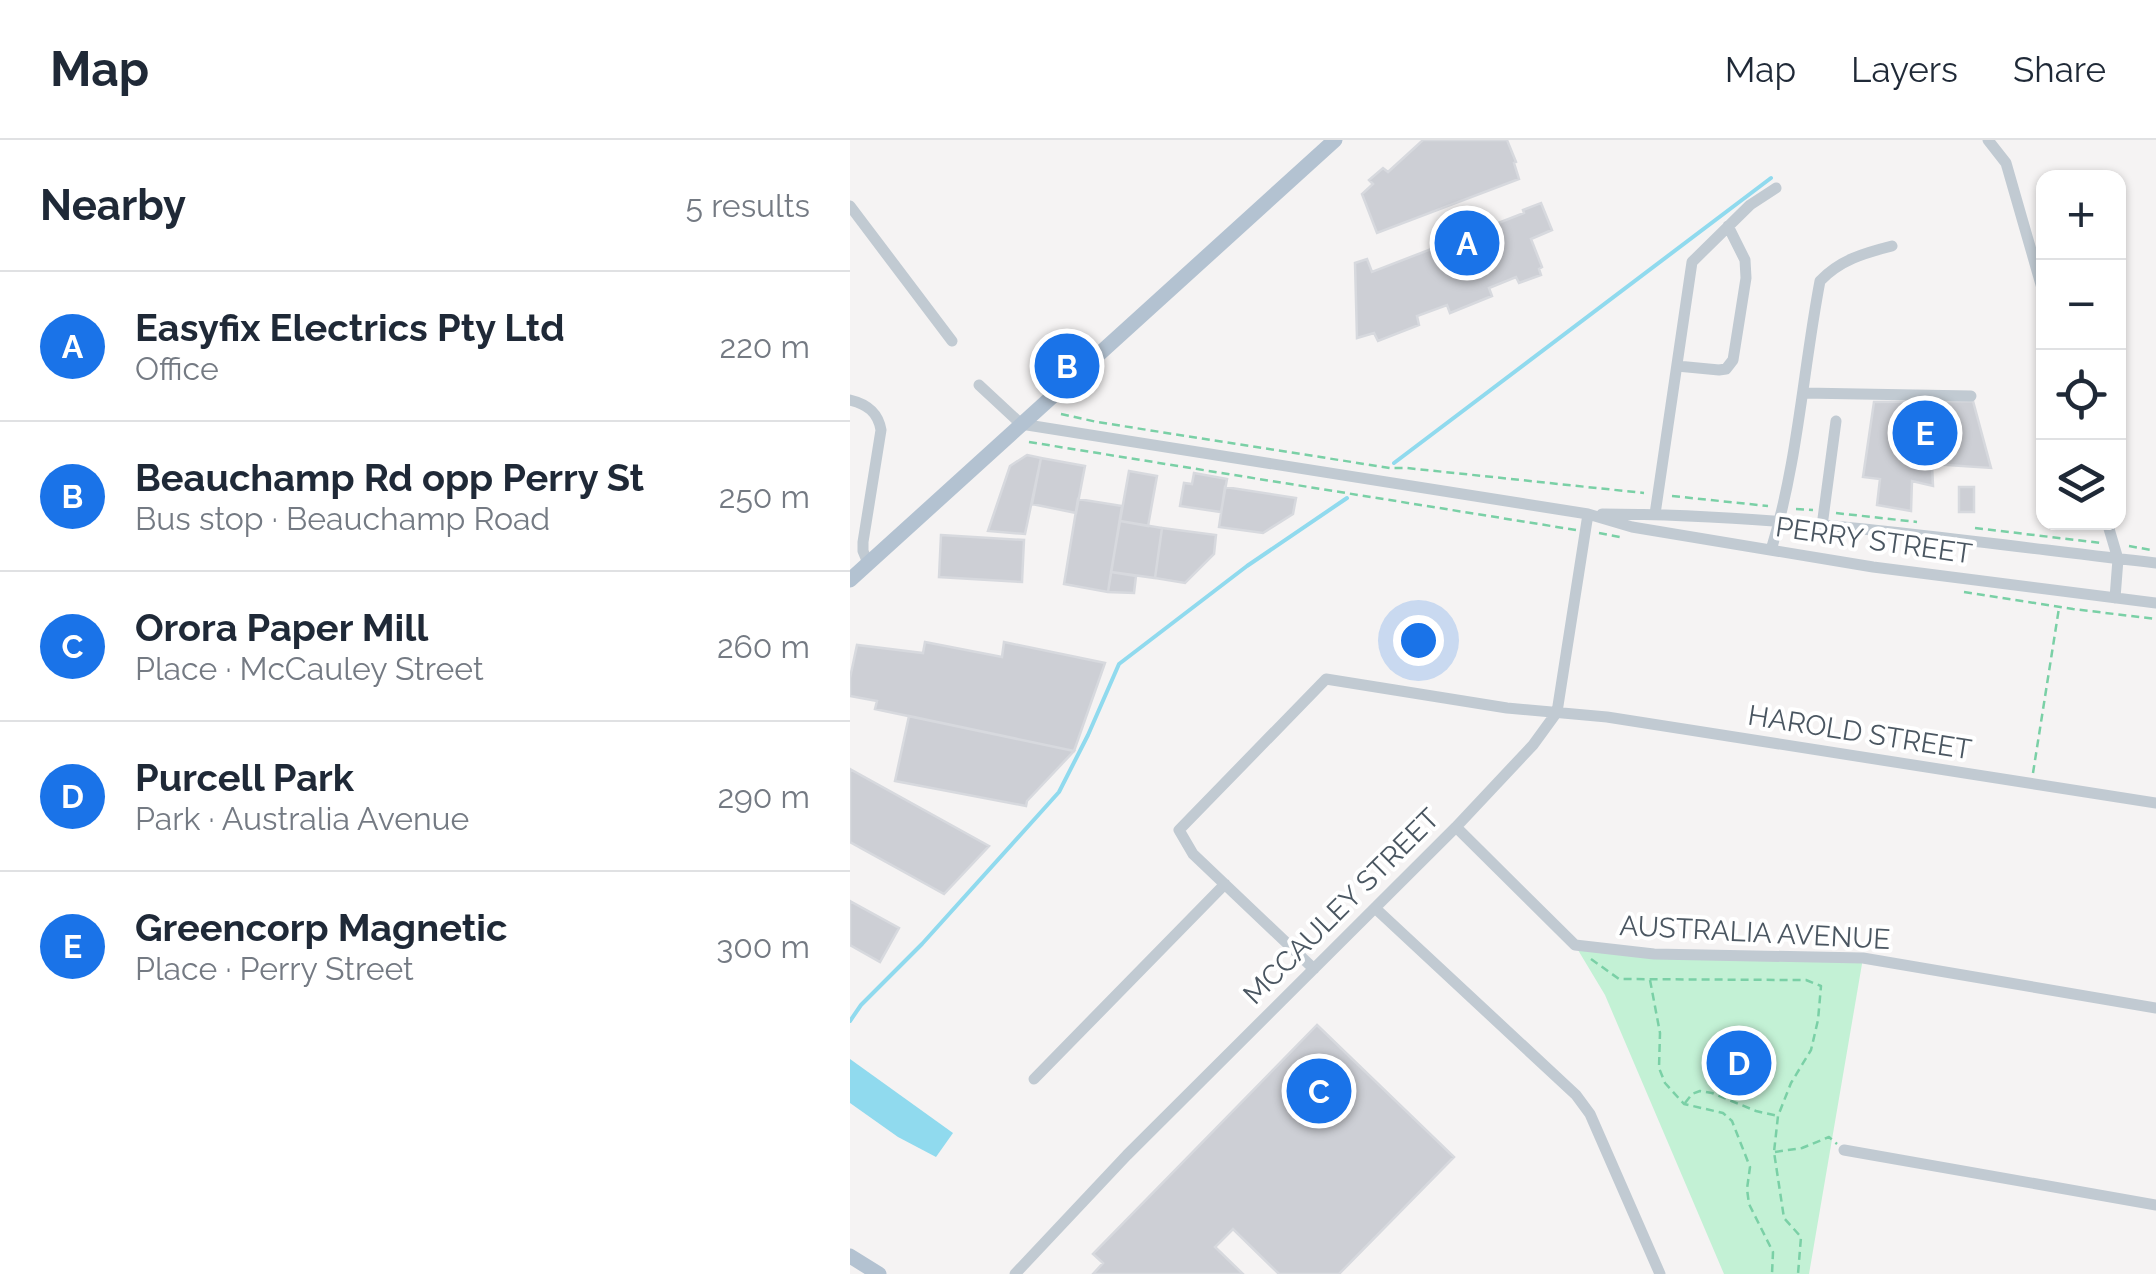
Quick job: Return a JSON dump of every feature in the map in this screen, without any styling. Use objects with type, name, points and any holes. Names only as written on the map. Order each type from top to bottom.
[{"type":"main road","points":[[850,580],[1335,140]]},
{"type":"main road","points":[[850,1256],[879,1274]]},
{"type":"street","points":[[1988,140],[2006,162],[2036,268]]},
{"type":"street","points":[[1655,514],[1692,262],[1750,205],[1776,188]]},
{"type":"street","points":[[850,206],[952,341]]},
{"type":"street","points":[[1677,366],[1719,370],[1726,369],[1733,360],[1746,278],[1745,260],[1728,226]]},
{"type":"street","points":[[1771,550],[1804,392],[1820,281],[1846,260],[1892,246]]},
{"type":"street","points":[[979,385],[1021,424]]},
{"type":"street","points":[[1804,392],[1971,396]]},
{"type":"street","points":[[850,400],[873,411],[881,430],[863,542],[868,563]]},
{"type":"street","points":[[1822,526],[1836,420]]},
{"type":"street","name":"PERRY STREET","points":[[1021,424],[1588,514],[1632,527],[1873,567],[2156,603]]},
{"type":"street","name":"PERRY STREET","points":[[1588,514],[1780,521],[2156,564]]},
{"type":"street","name":"MCCAULEY STREET","points":[[1014,1274],[1127,1155],[1456,827],[1533,744],[1556,712],[1588,514]]},
{"type":"street","points":[[2110,530],[2118,559],[2114,598]]},
{"type":"street","name":"HAROLD STREET","points":[[1225,884],[1193,854],[1179,830],[1326,679],[1507,708],[1607,717],[2156,803]]},
{"type":"street","points":[[1456,827],[1575,944]]},
{"type":"street","points":[[1034,1079],[1225,884],[1314,969]]},
{"type":"street","points":[[1375,908],[1576,1095],[1590,1114],[1660,1274]]},
{"type":"street","name":"AUSTRALIA AVENUE","points":[[1575,944],[1654,954],[1862,958],[2156,1008]]},
{"type":"street","points":[[1844,1150],[2156,1205]]},
{"type":"path","points":[[1061,414],[1390,468],[1916,522]]},
{"type":"path","points":[[1029,442],[1623,537]]},
{"type":"path","points":[[1975,528],[2156,550]]},
{"type":"path","points":[[1964,592],[2156,618]]},
{"type":"path","points":[[2031,784],[2059,607]]},
{"type":"path","points":[[1575,944],[1618,979],[1806,980],[1821,986],[1812,1050],[1791,1083],[1778,1116],[1774,1152],[1784,1218],[1801,1238],[1798,1274]]},
{"type":"path","points":[[1650,980],[1660,1033],[1659,1068],[1665,1084],[1684,1104],[1723,1113],[1732,1122],[1750,1167],[1749,1204],[1773,1252],[1772,1274]]},
{"type":"path","points":[[1684,1104],[1692,1094],[1712,1093],[1778,1116]]},
{"type":"path","points":[[1774,1152],[1802,1148],[1829,1137],[1844,1150]]},
{"type":"green space","points":[[1575,945],[1654,954],[1863,958],[1809,1274],[1724,1274],[1605,995]]},
{"type":"water","points":[[850,1059],[953,1133],[936,1157],[898,1137],[850,1103]]},
{"type":"building","points":[[1423,140],[1507,140],[1519,179],[1377,233],[1362,194],[1373,184],[1369,180],[1383,168],[1388,172]]},
{"type":"building","points":[[1541,203],[1552,230],[1531,239],[1542,267],[1541,275],[1519,283],[1516,277],[1489,288],[1492,296],[1450,313],[1447,305],[1417,316],[1419,325],[1378,341],[1374,333],[1357,338],[1355,263],[1367,259],[1372,272]]},
{"type":"building","points":[[1973,401],[1991,468],[1932,464],[1933,486],[1912,481],[1911,511],[1877,505],[1880,479],[1863,477],[1874,402]]},
{"type":"building","points":[[1027,455],[1041,458],[1025,534],[988,531],[1010,466]]},
{"type":"building","points":[[1041,458],[1085,466],[1076,513],[1032,504]]},
{"type":"building","points":[[1129,471],[1157,476],[1148,526],[1120,521]]},
{"type":"building","points":[[1194,473],[1227,479],[1221,512],[1180,506],[1184,483],[1192,484]]},
{"type":"building","points":[[1225,487],[1296,498],[1293,514],[1263,533],[1219,527]]},
{"type":"building","points":[[1959,487],[1974,487],[1974,512],[1959,512]]},
{"type":"building","points":[[1078,499],[1122,506],[1108,592],[1064,584]]},
{"type":"building","points":[[1120,521],[1162,528],[1155,578],[1111,572]]},
{"type":"building","points":[[1162,528],[1216,535],[1214,554],[1185,583],[1155,578]]},
{"type":"building","points":[[941,535],[1024,540],[1022,582],[939,577]]},
{"type":"building","points":[[1111,572],[1136,576],[1134,593],[1108,592]]},
{"type":"building","points":[[925,642],[1002,657],[1004,642],[1105,663],[1074,751],[875,709],[877,701],[850,696],[857,645],[923,653]]},
{"type":"building","points":[[909,716],[1074,751],[1026,806],[895,781]]},
{"type":"building","points":[[850,769],[989,846],[944,894],[850,842]]},
{"type":"building","points":[[850,901],[899,928],[880,962],[850,945]]},
{"type":"building","points":[[1317,1025],[1454,1157],[1339,1274],[1279,1274],[1233,1229],[1215,1247],[1243,1274],[1093,1274],[1103,1263],[1093,1254]]},
{"type":"waterway","points":[[1394,463],[1771,178]]},
{"type":"waterway","points":[[850,1021],[1059,792],[1119,664],[1247,566],[1347,498]]},
{"type":"place","name":"Easyfix Electrics Pty Ltd","points":[[1467,243]]},
{"type":"place","name":"Beauchamp Rd opp Perry St","points":[[1067,366]]},
{"type":"place","name":"Greencorp Magnetic","points":[[1925,433]]},
{"type":"place","name":"Purcell Park","points":[[1739,1063]]},
{"type":"place","name":"Orora Paper Mill","points":[[1319,1091]]}]
